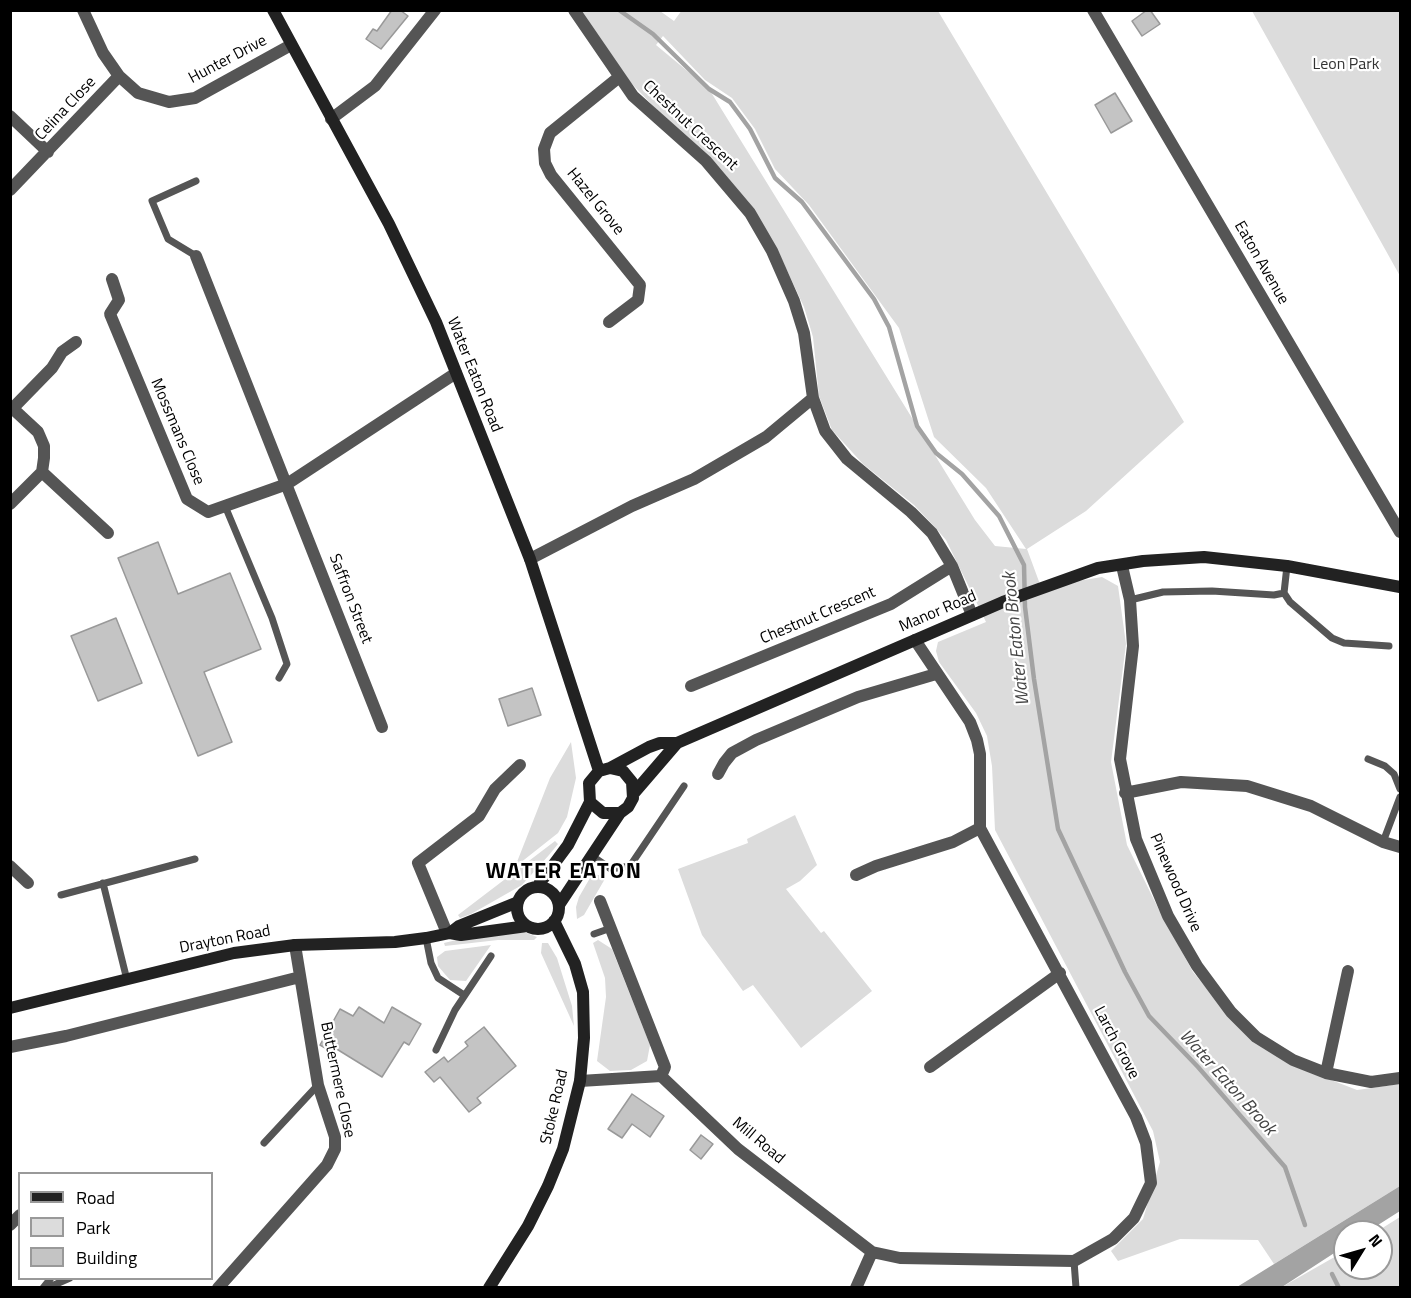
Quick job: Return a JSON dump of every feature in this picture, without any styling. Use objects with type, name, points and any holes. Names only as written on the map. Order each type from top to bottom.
[{"type":"street","name":"Hunter Drive","points":[[83,10],[103,53],[119,76],[138,93],[169,102],[195,99],[291,45]]},
{"type":"street","name":"Water Eaton Road","points":[[273,10],[413,272],[530,559],[604,770]]},
{"type":"street","points":[[331,119],[375,86],[435,10]]},
{"type":"street","name":"Chestnut Crescent","points":[[574,10],[618,78],[642,105],[721,176],[758,225],[784,277],[804,333],[813,398],[820,421],[836,446],[857,468],[918,518],[939,543],[952,566],[972,615]]},
{"type":"street","name":"Eaton Avenue","points":[[1093,10],[1401,531]]},
{"type":"street","name":"Celina Close","points":[[10,190],[119,76]]},
{"type":"street","name":"Hazel Grove","points":[[609,322],[638,300],[640,285],[551,175],[543,156],[550,133],[618,78]]},
{"type":"street","points":[[10,116],[48,152]]},
{"type":"street","name":"Saffron Street","points":[[196,256],[382,727]]},
{"type":"street","name":"Mossmans Close","points":[[112,279],[119,300],[110,314],[187,499],[208,512],[287,484]]},
{"type":"street","points":[[10,504],[42,472],[44,446],[38,432],[12,407],[52,368],[62,352],[76,342]]},
{"type":"street","points":[[287,484],[456,373]]},
{"type":"street","points":[[530,559],[632,506],[694,479],[766,437],[813,398]]},
{"type":"street","points":[[42,472],[108,532]]},
{"type":"street","name":"Manor Road","points":[[604,770],[649,747],[660,743],[677,742],[1040,587],[1098,568],[1143,561],[1204,557],[1287,567],[1401,588]]},
{"type":"street","name":"Chestnut Crescent","points":[[692,686],[891,604],[952,566]]},
{"type":"street","name":"Pinewood Drive","points":[[1122,566],[1130,600],[1133,646],[1120,759],[1125,793],[1140,850],[1168,916],[1197,966],[1231,1012],[1256,1037],[1293,1060],[1326,1073],[1371,1082],[1401,1078]]},
{"type":"street","name":"Larch Grove","points":[[915,640],[970,722],[977,740],[980,753],[980,828],[1136,1117],[1146,1143],[1152,1183],[1134,1218],[1113,1239],[1074,1262]]},
{"type":"street","points":[[718,774],[732,753],[756,740],[858,698],[936,674]]},
{"type":"street","name":"Manor Road","points":[[634,793],[677,742]]},
{"type":"street","points":[[448,933],[418,862],[479,816],[495,789],[520,765]]},
{"type":"street","points":[[618,769],[628,776],[634,793],[631,802],[620,813],[559,905],[554,921],[545,928],[527,926],[518,914],[518,902],[524,891],[537,887],[568,845],[590,802],[589,783],[604,770],[618,769]]},
{"type":"street","points":[[1125,793],[1181,782],[1247,786],[1311,806],[1383,842],[1401,847]]},
{"type":"street","points":[[590,802],[603,813],[620,813]]},
{"type":"street","points":[[856,875],[876,866],[953,843],[980,828]]},
{"type":"street","points":[[10,866],[28,883]]},
{"type":"street","points":[[537,887],[554,894],[559,905]]},
{"type":"street","points":[[580,1081],[661,1076],[665,1066],[600,901]]},
{"type":"street","name":"Drayton Road","points":[[10,1008],[212,957],[295,945],[395,942],[426,938],[448,933],[459,926],[518,902]]},
{"type":"street","name":"Stoke Road","points":[[489,1287],[528,1226],[548,1186],[563,1149],[580,1081],[584,1038],[583,992],[575,964],[554,921]]},
{"type":"street","name":"Drayton Road","points":[[448,933],[456,935],[527,926]]},
{"type":"street","name":"Buttermere Close","points":[[218,1287],[333,1157],[334,1137],[318,1085],[295,945]]},
{"type":"street","points":[[1326,1073],[1348,971]]},
{"type":"street","points":[[930,1067],[1060,974]]},
{"type":"street","points":[[10,1047],[66,1036],[300,977]]},
{"type":"street","name":"Mill Road","points":[[661,1076],[738,1149],[872,1252]]},
{"type":"street","points":[[856,1287],[872,1252],[900,1258],[1074,1262]]},
{"type":"lane","points":[[196,181],[152,201],[168,239],[196,256]]},
{"type":"lane","points":[[225,506],[272,618],[287,663],[279,678]]},
{"type":"lane","points":[[1287,567],[1284,593],[1290,602],[1332,638],[1344,643],[1389,646]]},
{"type":"lane","points":[[1130,600],[1163,592],[1212,591],[1274,595],[1284,593]]},
{"type":"lane","points":[[1368,759],[1384,766],[1394,774],[1401,789]]},
{"type":"lane","points":[[592,856],[611,868],[630,866],[684,786]]},
{"type":"lane","points":[[1383,842],[1401,797]]},
{"type":"lane","points":[[61,895],[195,859]]},
{"type":"lane","points":[[103,883],[127,980]]},
{"type":"lane","points":[[594,934],[611,928]]},
{"type":"lane","points":[[426,938],[431,963],[438,978],[464,995]]},
{"type":"lane","points":[[436,1050],[464,995],[490,956]]},
{"type":"lane","points":[[264,1143],[318,1085]]},
{"type":"lane","points":[[1074,1262],[1076,1287]]},
{"type":"lane","points":[[47,1287],[65,1280]]},
{"type":"green space","points":[[682,10],[938,11],[1184,422],[1086,511],[1027,549],[1041,587],[1102,577],[1118,586],[1126,644],[1111,762],[1127,845],[1193,972],[1242,1031],[1295,1066],[1357,1090],[1400,1084],[1400,1186],[1345,1220],[1333,1220],[1333,1227],[1274,1264],[1258,1240],[1180,1239],[1118,1261],[1111,1251],[1143,1219],[1160,1162],[1153,1131],[995,830],[992,766],[987,736],[976,713],[939,662],[936,651],[938,642],[986,622],[946,540],[914,505],[863,464],[832,430],[819,396],[813,337],[804,307],[779,253],[751,205],[719,167],[667,120],[630,82],[582,11],[660,11],[674,21]],"holes":[[[663,36],[705,80],[732,98],[755,129],[775,169],[809,205],[899,328],[934,437],[986,488],[1026,549],[995,546],[975,520],[709,89],[656,45]]]},
{"type":"green space","name":"Leon Park","points":[[1252,11],[1400,11],[1400,276]]},
{"type":"green space","points":[[571,742],[576,778],[567,817],[558,833],[515,867],[550,778]]},
{"type":"green space","points":[[795,815],[817,865],[800,881],[786,889],[821,933],[824,931],[872,991],[801,1048],[753,985],[743,991],[702,935],[678,869],[748,843],[747,839]]},
{"type":"green space","points":[[555,841],[558,844],[522,885],[460,918],[458,915]]},
{"type":"green space","points":[[595,875],[606,875],[606,877],[584,915],[577,919],[576,907],[579,897],[590,878]]},
{"type":"green space","points":[[524,932],[537,937],[534,940],[498,940],[445,946],[444,943],[469,937]]},
{"type":"green space","points":[[598,940],[612,949],[650,1045],[647,1061],[631,1070],[610,1071],[597,1061],[606,997],[605,978],[593,943]]},
{"type":"green space","points":[[542,943],[548,943],[557,958],[572,1006],[574,1026],[541,953]]},
{"type":"green space","points":[[491,945],[466,981],[450,980],[438,966],[437,957],[445,951]]},
{"type":"green space","points":[[1400,1217],[1400,1287],[1282,1287],[1333,1258],[1333,1280],[1393,1280],[1393,1221]]},
{"type":"shaded area","points":[[1400,1186],[1400,1211],[1386,1220],[1345,1220]]},
{"type":"shaded area","points":[[1333,1228],[1333,1254],[1282,1287],[1237,1287]]},
{"type":"building","points":[[392,10],[400,10],[408,16],[381,49],[366,39],[373,29],[377,31]]},
{"type":"building","points":[[1150,10],[1160,24],[1142,36],[1132,21]]},
{"type":"building","points":[[1115,93],[1132,121],[1111,133],[1095,105]]},
{"type":"building","points":[[158,542],[178,594],[230,573],[261,649],[204,672],[232,742],[198,756],[118,558]]},
{"type":"building","points":[[116,618],[142,683],[98,701],[71,636]]},
{"type":"building","points":[[532,688],[541,715],[508,726],[499,699]]},
{"type":"building","points":[[359,1007],[384,1023],[392,1007],[421,1024],[409,1045],[404,1042],[382,1077],[335,1048],[332,1052],[320,1045],[340,1009],[353,1016]]},
{"type":"building","points":[[484,1027],[516,1066],[477,1098],[481,1103],[469,1112],[440,1077],[434,1082],[425,1072],[444,1057],[448,1062],[468,1046],[465,1042]]},
{"type":"building","points":[[632,1094],[664,1116],[650,1137],[632,1124],[622,1138],[608,1129]]},
{"type":"building","points":[[701,1135],[713,1144],[701,1159],[690,1150]]},
{"type":"waterway","name":"Water Eaton Brook","points":[[619,10],[653,34],[709,89],[730,102],[750,129],[775,178],[802,202],[874,299],[889,327],[917,426],[936,453],[962,474],[999,516],[1024,565],[1025,607],[1034,679],[1058,829],[1125,972],[1149,1016],[1198,1067],[1285,1167],[1305,1225]]},
{"type":"waterway","name":"Water Eaton Brook","points":[[1332,1274],[1339,1288]]},
{"type":"district","name":"WATER EATON","points":[[564,873]]}]
